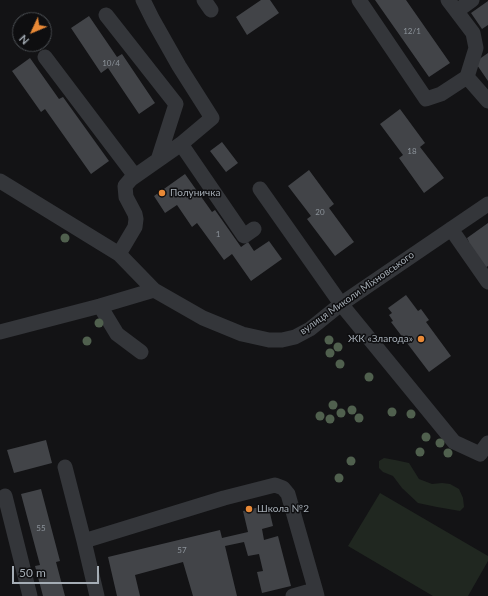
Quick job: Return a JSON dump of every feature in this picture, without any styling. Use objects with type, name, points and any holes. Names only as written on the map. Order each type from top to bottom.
[{"type":"street","points":[[119,254],[135,227],[136,219],[126,197],[125,186],[131,179],[181,144],[212,118],[186,77],[143,0]]},
{"type":"street","points":[[359,0],[426,99],[441,94],[467,77],[476,48],[473,33],[452,5],[472,0]]},
{"type":"street","points":[[106,14],[176,104]]},
{"type":"street","points":[[44,57],[135,176]]},
{"type":"street","points":[[158,160],[186,77]]},
{"type":"street","points":[[467,77],[488,101]]},
{"type":"street","points":[[181,144],[244,236],[254,229]]},
{"type":"street","name":"вулиця Миколи Міхновського","points":[[0,181],[119,254],[154,290],[203,318],[242,334],[269,340],[282,340],[294,337],[310,329],[341,304],[488,204]]},
{"type":"street","points":[[260,189],[341,304],[454,442],[480,454],[488,443]]},
{"type":"street","points":[[451,229],[488,282]]},
{"type":"street","points":[[0,332],[100,306],[154,290]]},
{"type":"street","points":[[100,306],[117,334],[141,352]]},
{"type":"street","points":[[65,467],[97,596]]},
{"type":"street","points":[[84,541],[224,498],[275,485],[283,488],[288,494],[317,594],[307,592],[293,596]]},
{"type":"street","points":[[5,496],[30,596]]},
{"type":"shaded area","points":[[384,458],[409,463],[419,479],[432,484],[450,484],[459,489],[463,498],[464,507],[460,511],[418,503],[402,488],[393,476],[383,472],[379,468],[379,461]]},
{"type":"shaded area","points":[[380,493],[488,556],[488,561],[468,596],[433,596],[348,546]]},
{"type":"building","points":[[261,0],[270,0],[279,13],[247,35],[236,17]]},
{"type":"building","points":[[375,0],[406,0],[450,63],[429,77]]},
{"type":"building","points":[[488,1],[488,25],[482,29],[471,13]]},
{"type":"building","points":[[89,16],[117,57],[122,54],[155,103],[139,114],[108,68],[101,73],[71,28]]},
{"type":"building","points":[[488,53],[488,81],[475,62]]},
{"type":"building","points":[[30,58],[59,99],[63,97],[109,161],[91,174],[45,109],[41,112],[12,71]]},
{"type":"building","points":[[400,109],[425,143],[420,147],[444,178],[424,193],[399,158],[403,155],[380,124]]},
{"type":"building","points":[[222,142],[238,163],[226,172],[210,151]]},
{"type":"building","points":[[309,170],[334,204],[329,208],[354,242],[335,256],[307,219],[311,216],[288,186]]},
{"type":"building","points":[[185,174],[212,212],[215,210],[241,247],[248,242],[254,251],[269,241],[282,259],[251,281],[232,254],[224,260],[197,223],[192,227],[177,205],[165,213],[154,196]]},
{"type":"building","points":[[488,223],[488,266],[485,268],[467,244],[469,242],[467,238]]},
{"type":"building","name":"ЖК «Злагода»","points":[[406,295],[418,311],[421,309],[429,320],[426,322],[451,356],[429,372],[391,322],[393,321],[389,315],[392,313],[388,308]]},
{"type":"building","points":[[46,440],[52,463],[14,473],[7,450]]},
{"type":"building","points":[[41,489],[60,561],[56,562],[65,596],[43,596],[35,566],[40,565],[21,494]]},
{"type":"building","points":[[268,505],[273,526],[262,529],[264,540],[278,536],[291,586],[262,593],[257,572],[263,571],[259,554],[248,556],[244,542],[225,546],[237,596],[193,596],[183,562],[135,575],[140,596],[117,596],[108,557],[220,530],[222,538],[248,532],[243,511]]},
{"type":"place","name":"Полуничка","points":[[162,193]]},
{"type":"place","name":"ЖК «Злагода»","points":[[421,339]]},
{"type":"place","name":"Школа №2","points":[[249,509]]}]
